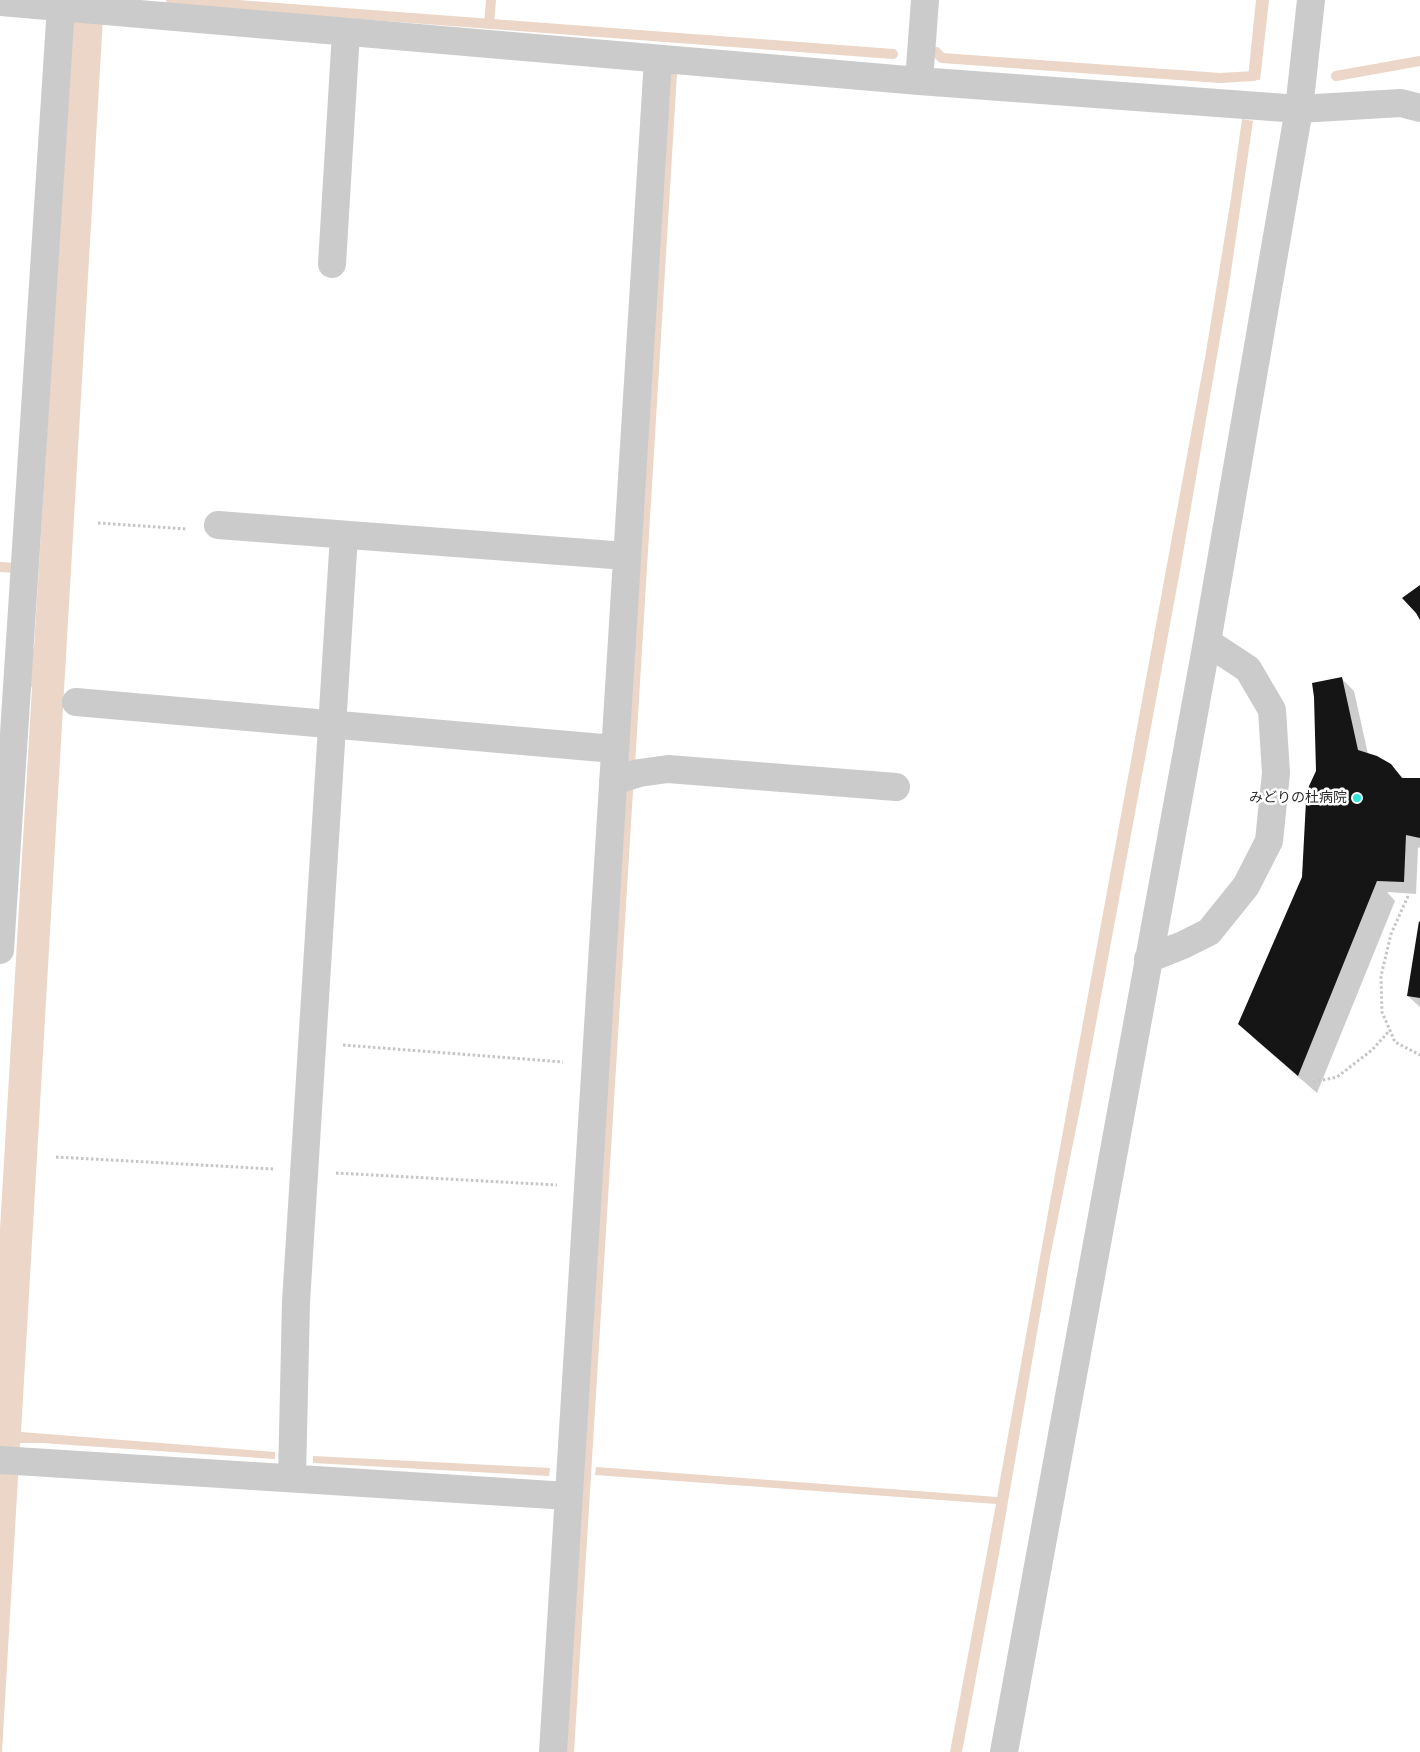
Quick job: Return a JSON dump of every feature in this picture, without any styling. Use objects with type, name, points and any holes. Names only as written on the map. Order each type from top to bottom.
[{"type":"street","points":[[919,81],[925,0]]},
{"type":"street","points":[[1004,1752],[1207,642],[1299,108],[1311,0]]},
{"type":"street","points":[[0,2],[61,6],[131,7],[346,32],[919,81],[1299,108],[1401,102],[1420,108]]},
{"type":"street","points":[[0,950],[61,6]]},
{"type":"street","points":[[332,264],[346,32]]},
{"type":"street","points":[[552,1752],[658,58]]},
{"type":"street","points":[[221,526],[626,556]]},
{"type":"street","points":[[292,1478],[296,1302],[344,535]]},
{"type":"street","points":[[1148,959],[1209,932],[1246,886],[1269,841],[1276,773],[1272,710],[1248,670],[1207,642]]},
{"type":"street","points":[[76,702],[614,749]]},
{"type":"street","points":[[613,781],[639,773],[668,769],[896,787]]},
{"type":"street","points":[[13,1460],[568,1496]]},
{"type":"path","points":[[98,523],[210,531],[221,526]]},
{"type":"path","points":[[1408,896],[1391,934],[1381,976],[1382,1012],[1395,1042],[1420,1055]]},
{"type":"path","points":[[1313,1082],[1337,1077],[1372,1050],[1390,1030]]},
{"type":"path","points":[[312,1043],[595,1064]]},
{"type":"shaded area","points":[[73,0],[104,0],[21,1432],[275,1452],[275,1459],[20,1443],[2,1752],[0,1752],[0,1229],[32,688],[29,684],[30,650],[34,648]]},
{"type":"shaded area","points":[[1256,0],[1269,0],[1260,80],[1248,78]]},
{"type":"shaded area","points":[[1242,119],[1253,121],[1228,292],[1181,565],[1081,1104],[1050,1257],[999,1554],[962,1752],[950,1752],[996,1504],[595,1475],[596,1467],[997,1497],[1206,352]]},
{"type":"shaded area","points":[[313,1456],[550,1468],[549,1476],[313,1463]]},
{"type":"building","points":[[1420,585],[1420,620],[1402,598]]},
{"type":"building","points":[[1342,677],[1358,750],[1377,756],[1391,764],[1402,778],[1420,778],[1420,838],[1406,835],[1404,882],[1377,881],[1298,1076],[1238,1024],[1302,877],[1306,801],[1309,786],[1316,771],[1312,683]]},
{"type":"building","points":[[1420,922],[1420,998],[1407,996]]},
{"type":"waterway","points":[[171,0],[893,54]]},
{"type":"waterway","points":[[489,24],[491,0]]},
{"type":"waterway","points":[[936,52],[942,58],[1220,78],[1254,76],[1255,68]]},
{"type":"waterway","points":[[1336,76],[1420,61]]},
{"type":"waterway","points":[[630,765],[672,73]]},
{"type":"waterway","points":[[0,567],[17,568]]},
{"type":"waterway","points":[[569,1752],[628,791]]},
{"type":"place","name":"みどりの杜病院","points":[[1357,798]]}]
